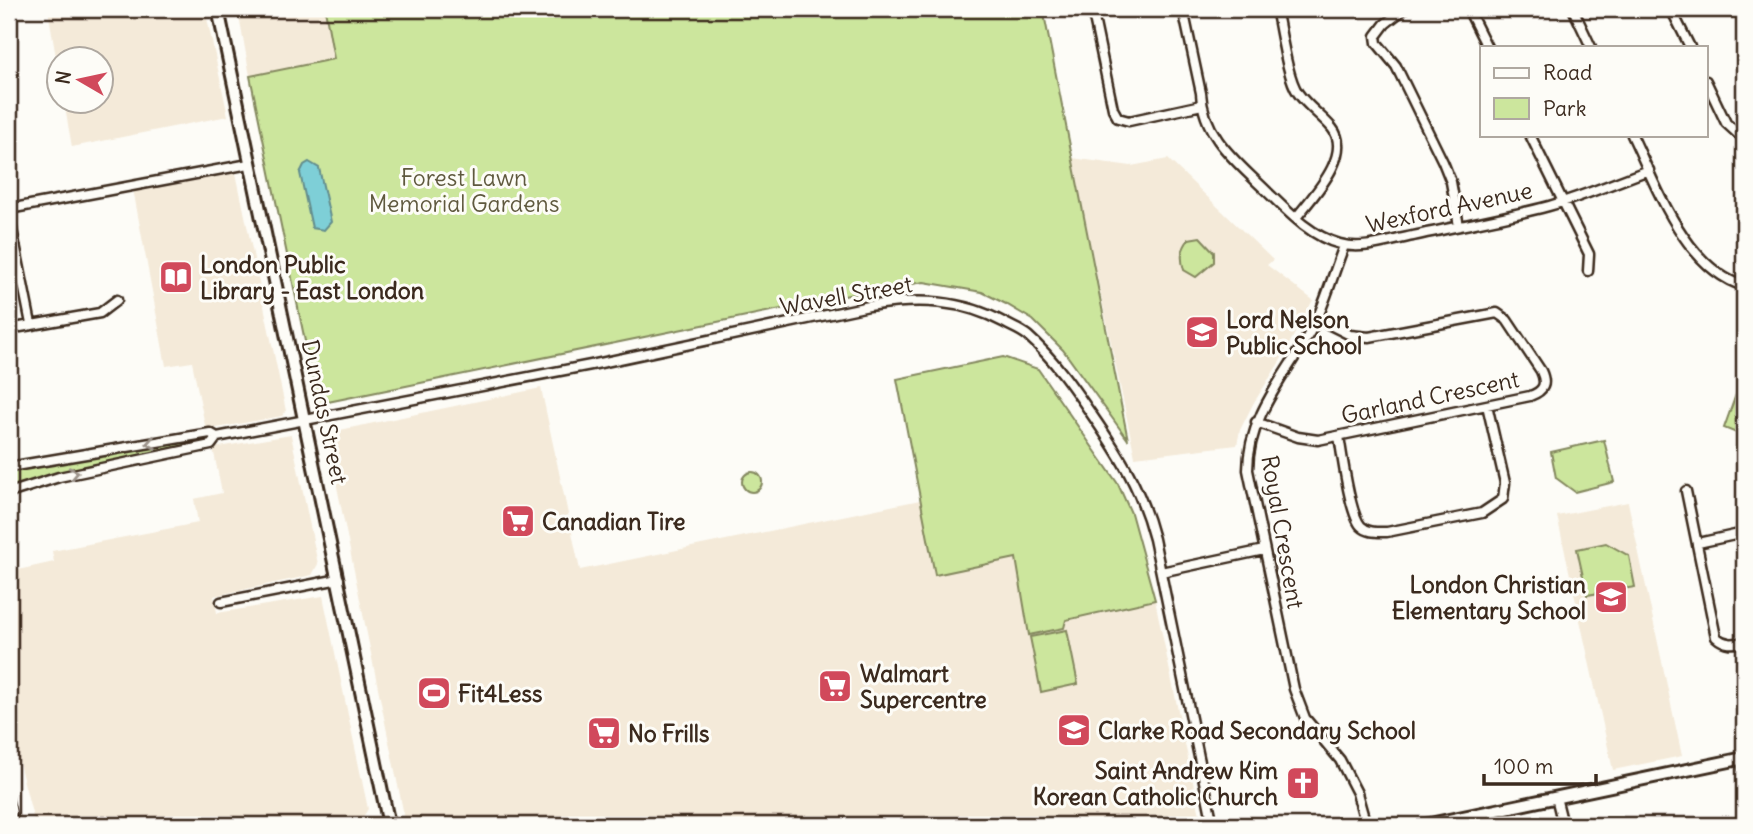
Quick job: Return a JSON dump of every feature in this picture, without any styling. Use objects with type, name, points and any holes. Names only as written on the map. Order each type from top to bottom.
[{"type":"main road","name":"Dundas Street","points":[[218,9],[249,164],[340,579],[386,825]]},
{"type":"main road","points":[[1425,825],[1743,759]]},
{"type":"street","points":[[1092,9],[1113,109],[1118,118],[1129,121],[1202,106]]},
{"type":"street","name":"Wexford Avenue","points":[[1183,9],[1202,106],[1213,133],[1224,150],[1296,218],[1326,240],[1344,246],[1369,245],[1459,226],[1552,205],[1649,170]]},
{"type":"street","points":[[1276,9],[1297,92],[1335,131],[1338,146],[1330,176],[1296,218]]},
{"type":"street","points":[[1404,9],[1385,24],[1376,36],[1377,43],[1396,66],[1443,162],[1451,182],[1459,226]]},
{"type":"street","points":[[1468,9],[1486,46]]},
{"type":"street","points":[[1573,9],[1591,46]]},
{"type":"street","points":[[1671,9],[1690,46]]},
{"type":"street","points":[[1708,85],[1726,123],[1738,134],[1744,132]]},
{"type":"street","points":[[1530,136],[1589,254],[1588,271]]},
{"type":"street","points":[[1632,136],[1675,226],[1708,265],[1744,286]]},
{"type":"street","points":[[31,324],[9,212],[249,164]]},
{"type":"street","name":"Royal Crescent","points":[[1344,246],[1316,318],[1256,422],[1248,451],[1248,470],[1294,689],[1305,718],[1340,761],[1357,793],[1366,825]]},
{"type":"street","points":[[9,329],[100,313],[117,300]]},
{"type":"street","name":"Wavell Street","points":[[217,438],[905,300],[962,305],[992,315],[1026,334],[1050,358],[1073,387],[1131,475],[1147,512],[1213,825]]},
{"type":"street","name":"Garland Crescent","points":[[1256,422],[1298,438],[1318,440],[1488,405],[1540,393],[1544,388],[1545,379],[1541,371],[1507,320],[1497,313],[1369,337],[1350,335],[1316,318]]},
{"type":"street","points":[[1339,436],[1355,516],[1364,529],[1373,533],[1387,532],[1482,513],[1498,505],[1503,499],[1505,483],[1488,405]]},
{"type":"street","points":[[9,467],[210,433],[217,438],[211,445],[59,477],[9,493]]},
{"type":"street","points":[[1686,491],[1716,638],[1734,644],[1744,642]]},
{"type":"street","points":[[1698,542],[1744,533]]},
{"type":"street","points":[[1161,572],[1264,551]]},
{"type":"street","points":[[221,603],[340,579]]},
{"type":"street","points":[[1743,759],[1744,771]]},
{"type":"street","points":[[1556,797],[1563,825]]},
{"type":"shaded area","points":[[48,9],[205,9],[228,116],[72,147],[66,116],[116,116],[116,46],[54,46]]},
{"type":"shaded area","points":[[325,9],[335,60],[250,76],[238,10]]},
{"type":"shaded area","name":"Lord Nelson Public School","points":[[1072,158],[1131,166],[1168,159],[1273,260],[1267,265],[1313,300],[1253,404],[1240,430],[1237,445],[1135,457]]},
{"type":"shaded area","points":[[236,173],[286,411],[282,416],[206,430],[192,362],[166,366],[133,189]]},
{"type":"shaded area","points":[[541,388],[580,570],[920,500],[935,574],[1016,558],[1064,628],[1066,620],[1155,600],[1202,825],[406,825],[326,433]]},
{"type":"shaded area","points":[[291,435],[318,564],[312,575],[214,596],[217,613],[323,596],[368,809],[359,823],[35,825],[9,724],[9,572],[54,562],[52,551],[198,523],[194,499],[222,493],[213,448]]},
{"type":"shaded area","name":"London Christian Elementary School","points":[[1628,502],[1682,756],[1613,770],[1557,516]]},
{"type":"green space","name":"Forest Lawn Memorial Gardens","points":[[325,9],[1043,9],[1128,440],[1063,350],[1033,320],[982,292],[924,282],[318,404],[250,76],[334,59]]},
{"type":"green space","points":[[1200,237],[1214,252],[1214,262],[1196,277],[1184,270],[1182,254],[1189,239]]},
{"type":"green space","points":[[1003,357],[1038,369],[1118,484],[1131,513],[1155,600],[1066,620],[1064,628],[1029,635],[1016,558],[935,575],[897,379]]},
{"type":"green space","points":[[1744,375],[1744,436],[1724,428]]},
{"type":"green space","points":[[209,437],[209,440],[9,488],[9,471]]},
{"type":"green space","points":[[1604,440],[1614,482],[1575,492],[1556,478],[1551,452]]},
{"type":"green space","points":[[752,472],[759,475],[762,482],[759,489],[752,492],[745,489],[742,482],[745,475]]},
{"type":"green space","points":[[1606,543],[1629,556],[1635,587],[1587,595],[1577,549]]},
{"type":"green space","points":[[1067,630],[1078,684],[1041,692],[1030,637]]},
{"type":"water","points":[[309,162],[319,168],[331,222],[324,230],[312,228],[300,173]]},
{"type":"railway","points":[[9,790],[18,825]]},
{"type":"place","name":"London Public Library - East London","points":[[176,277]]},
{"type":"place","name":"Lord Nelson Public School","points":[[1202,332]]},
{"type":"place","name":"Canadian Tire","points":[[518,521]]},
{"type":"place","name":"London Christian Elementary School","points":[[1611,597]]},
{"type":"place","name":"Walmart Supercentre","points":[[835,686]]},
{"type":"place","name":"Fit4Less","points":[[434,693]]},
{"type":"place","name":"Clarke Road Secondary School","points":[[1074,730]]},
{"type":"place","name":"No Frills","points":[[604,733]]},
{"type":"place","name":"Saint Andrew Kim Korean Catholic Church","points":[[1303,783]]}]
